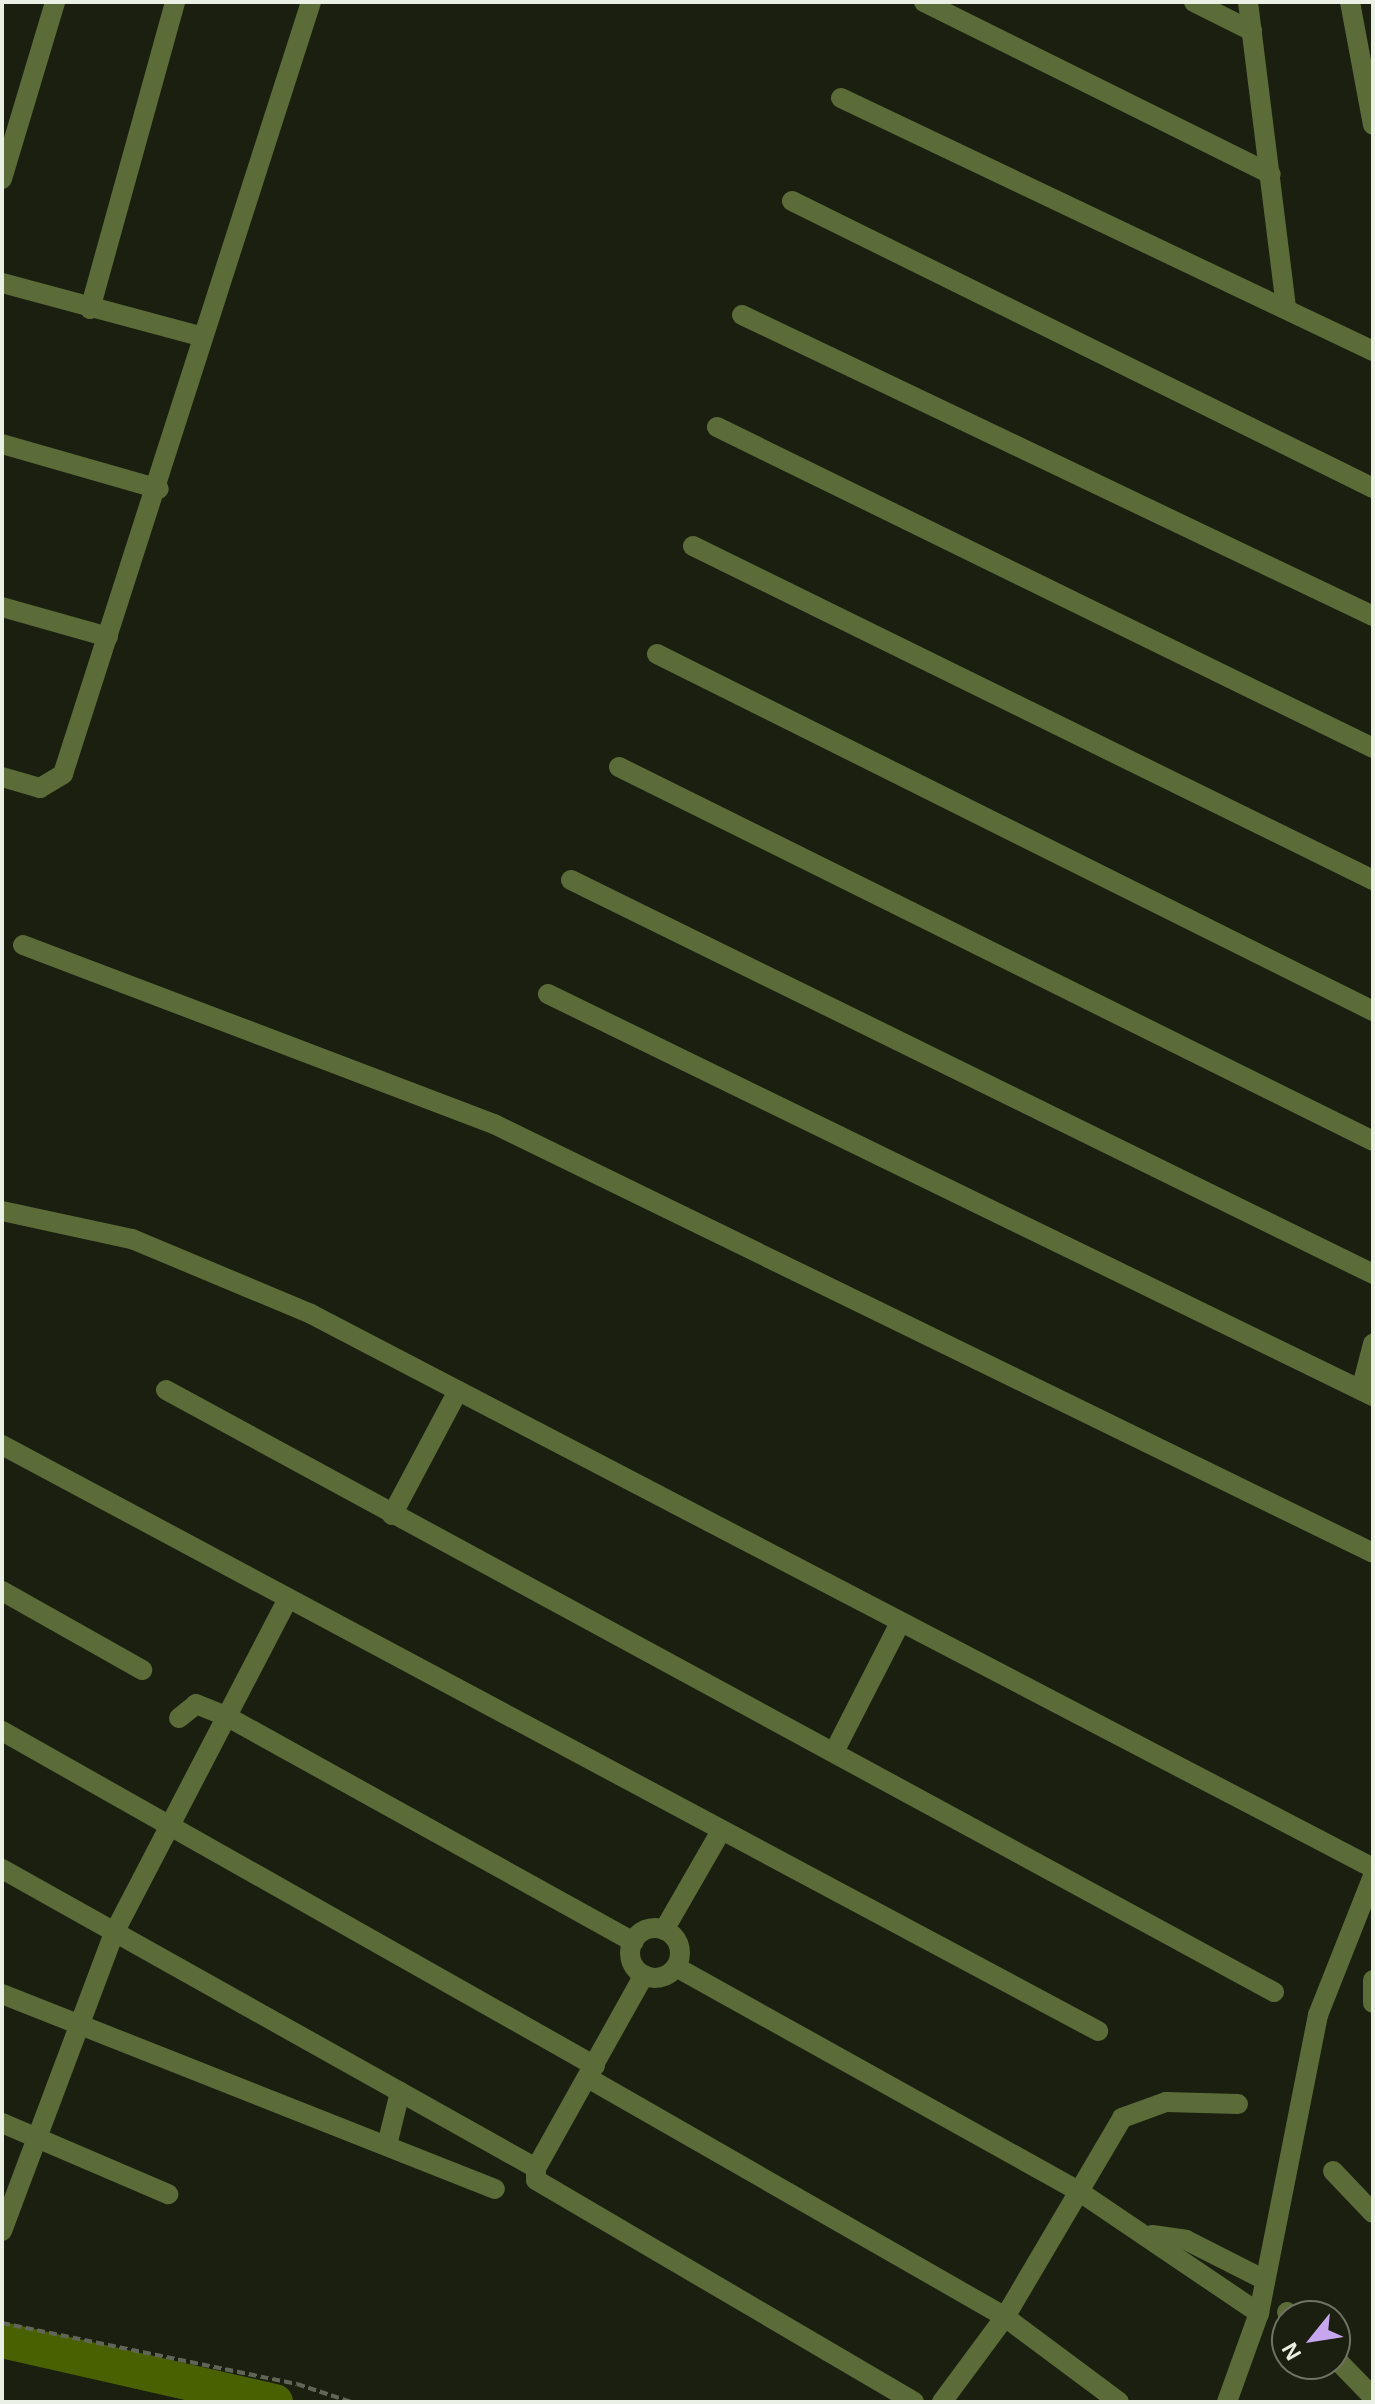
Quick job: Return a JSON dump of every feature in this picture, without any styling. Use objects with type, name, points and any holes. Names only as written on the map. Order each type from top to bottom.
[{"type":"street","points":[[2,179],[55,2]]},
{"type":"street","points":[[90,309],[175,2]]},
{"type":"street","points":[[2,777],[40,788],[63,774],[159,489],[203,337],[311,2]]},
{"type":"street","points":[[924,2],[1271,174]]},
{"type":"street","points":[[1194,2],[1252,31]]},
{"type":"street","points":[[1248,2],[1286,309]]},
{"type":"street","points":[[1350,2],[1373,125]]},
{"type":"street","points":[[841,98],[1373,351]]},
{"type":"street","points":[[792,201],[1373,488]]},
{"type":"street","points":[[2,283],[203,337]]},
{"type":"street","points":[[742,315],[1373,616]]},
{"type":"street","points":[[717,427],[1373,748]]},
{"type":"street","points":[[2,444],[159,489]]},
{"type":"street","points":[[693,546],[1373,880]]},
{"type":"street","points":[[2,607],[108,637]]},
{"type":"street","points":[[657,654],[1373,1011]]},
{"type":"street","points":[[619,767],[1373,1141]]},
{"type":"street","points":[[571,880],[1373,1274]]},
{"type":"street","points":[[23,945],[494,1124],[1373,1553]]},
{"type":"street","points":[[548,994],[1367,1393],[1373,1344]]},
{"type":"street","points":[[2,1193],[27,1212]]},
{"type":"street","points":[[2,1211],[27,1212],[132,1239],[243,1283],[1373,1868]]},
{"type":"street","points":[[166,1390],[1274,1992]]},
{"type":"street","points":[[392,1515],[457,1393]]},
{"type":"street","points":[[2,1445],[1098,2031]]},
{"type":"street","points":[[2,1591],[142,1670]]},
{"type":"street","points":[[2,2231],[115,1931],[166,1821],[288,1598]]},
{"type":"street","points":[[834,1752],[900,1623]]},
{"type":"street","points":[[179,1718],[196,1704],[226,1716],[633,1942]]},
{"type":"street","points":[[2,1731],[166,1821],[1005,2317],[1119,2402]]},
{"type":"street","points":[[664,1930],[721,1831]]},
{"type":"street","points":[[2,1869],[536,2168],[542,2188],[914,2402]]},
{"type":"street","points":[[1227,2402],[1259,2313],[1263,2279],[1318,2015],[1373,1876]]},
{"type":"street","points":[[646,1930],[664,1930],[679,1946],[676,1967],[662,1978],[644,1975],[631,1961],[633,1942],[646,1930]]},
{"type":"street","points":[[676,1967],[1077,2190],[1152,2235],[1176,2260],[1259,2313]]},
{"type":"street","points":[[536,2168],[644,1975]]},
{"type":"street","points":[[1373,1980],[1373,2003]]},
{"type":"street","points":[[2,1994],[495,2189]]},
{"type":"street","points":[[387,2145],[400,2092]]},
{"type":"street","points":[[942,2402],[1005,2317],[1104,2140],[1142,2107],[1238,2104]]},
{"type":"street","points":[[2,2123],[168,2194]]},
{"type":"street","points":[[1333,2171],[1373,2213]]},
{"type":"street","points":[[1152,2235],[1186,2240],[1263,2279]]},
{"type":"street","points":[[1351,2374],[1373,2397]]},
{"type":"path","points":[[2,2323],[297,2384],[351,2402]]},
{"type":"waterway","points":[[2,2340],[275,2402]]}]
